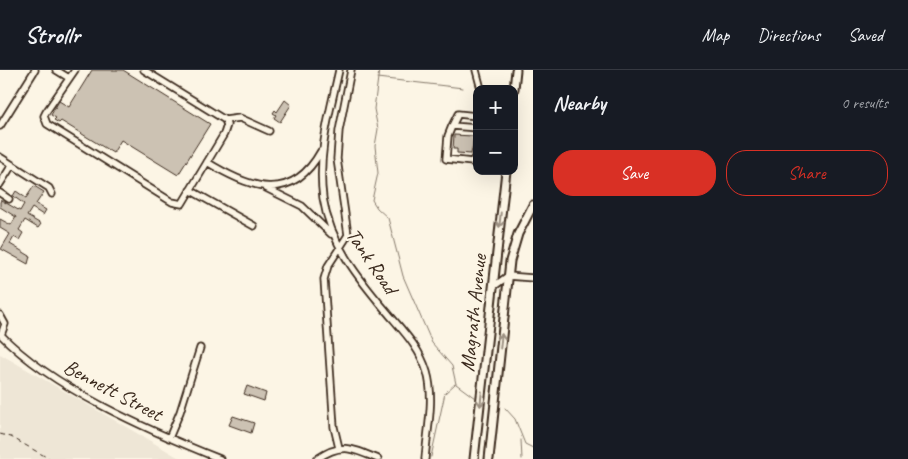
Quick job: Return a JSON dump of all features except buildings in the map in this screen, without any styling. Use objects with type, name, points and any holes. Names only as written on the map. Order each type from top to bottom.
[{"type":"main road","points":[[514,85],[516,70]]},
{"type":"main road","name":"Magrath Avenue","points":[[474,459],[506,175]]},
{"type":"main road","points":[[490,459],[508,276],[515,241],[533,205]]},
{"type":"street","points":[[1,123],[35,70]]},
{"type":"street","points":[[56,70],[69,78]]},
{"type":"street","points":[[75,70],[46,112],[44,116],[47,124],[172,202],[182,204],[227,128],[225,120]]},
{"type":"street","points":[[144,70],[152,72],[225,120],[240,118],[269,131]]},
{"type":"street","name":"Tank Road","points":[[339,70],[322,149],[321,180],[323,200],[334,238],[340,248],[365,285],[413,342],[424,362],[430,391],[424,459]]},
{"type":"street","points":[[339,448],[334,427],[324,279],[328,266],[346,240],[349,228],[338,173],[338,143],[352,70]]},
{"type":"street","points":[[476,70],[480,85]]},
{"type":"street","points":[[473,116],[458,114],[448,136],[446,158],[473,161]]},
{"type":"street","points":[[452,126],[473,128]]},
{"type":"street","points":[[262,187],[282,184],[295,179],[310,167],[322,149]]},
{"type":"street","points":[[0,157],[50,188],[52,194]]},
{"type":"street","points":[[207,162],[241,182],[280,194],[302,206],[334,238]]},
{"type":"street","points":[[0,184],[12,165]]},
{"type":"street","points":[[190,190],[254,226]]},
{"type":"street","points":[[0,193],[9,199]]},
{"type":"street","points":[[493,287],[508,276],[533,278]]},
{"type":"street","points":[[0,315],[5,324],[1,335]]},
{"type":"street","name":"Bennett Street","points":[[1,335],[19,352],[53,376],[169,438],[220,459]]},
{"type":"street","points":[[169,438],[180,412],[200,348]]},
{"type":"street","points":[[317,459],[328,451],[339,448],[354,450],[378,459]]},
{"type":"path","points":[[0,434],[11,437],[50,459]]},
{"type":"shaded area","points":[[0,354],[159,446],[181,459],[0,459]]},
{"type":"waterway","points":[[379,70],[374,109],[378,129],[375,146],[378,173],[372,200],[377,208],[388,218],[403,276],[432,343],[452,366],[456,384],[475,398]]},
{"type":"waterway","points":[[377,78],[463,88]]},
{"type":"waterway","points":[[431,457],[445,393],[455,384]]},
{"type":"waterway","points":[[505,408],[515,419],[525,444],[533,448]]},
{"type":"waterway","points":[[521,440],[522,459]]}]
